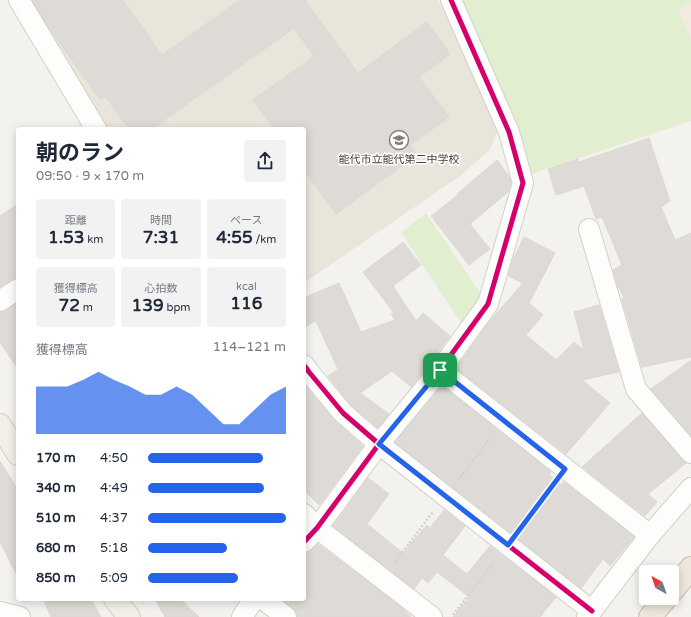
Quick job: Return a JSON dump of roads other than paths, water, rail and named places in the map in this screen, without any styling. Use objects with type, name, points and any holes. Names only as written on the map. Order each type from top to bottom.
[{"type":"highway","points":[[679,583],[691,568]]},
{"type":"highway","points":[[650,617],[660,605]]},
{"type":"main road","points":[[0,425],[16,451]]},
{"type":"main road","points":[[117,601],[129,617]]},
{"type":"street","points":[[19,0],[95,127]]},
{"type":"street","points":[[306,536],[311,521],[379,444],[440,370],[488,304],[523,183],[508,132],[450,0]]},
{"type":"street","points":[[588,229],[636,389],[691,453]]},
{"type":"street","points":[[0,301],[16,290]]},
{"type":"street","points":[[306,368],[343,413],[379,444],[508,545],[589,614],[650,535],[691,488]]},
{"type":"street","points":[[440,370],[650,535]]},
{"type":"street","points":[[311,521],[432,617]]},
{"type":"street","points":[[242,617],[253,601]]},
{"type":"street","points":[[266,601],[286,617]]},
{"type":"street","points":[[0,612],[20,617]]},
{"type":"place","name":"能代市立能代第二中学校","points":[[399,140]]}]
